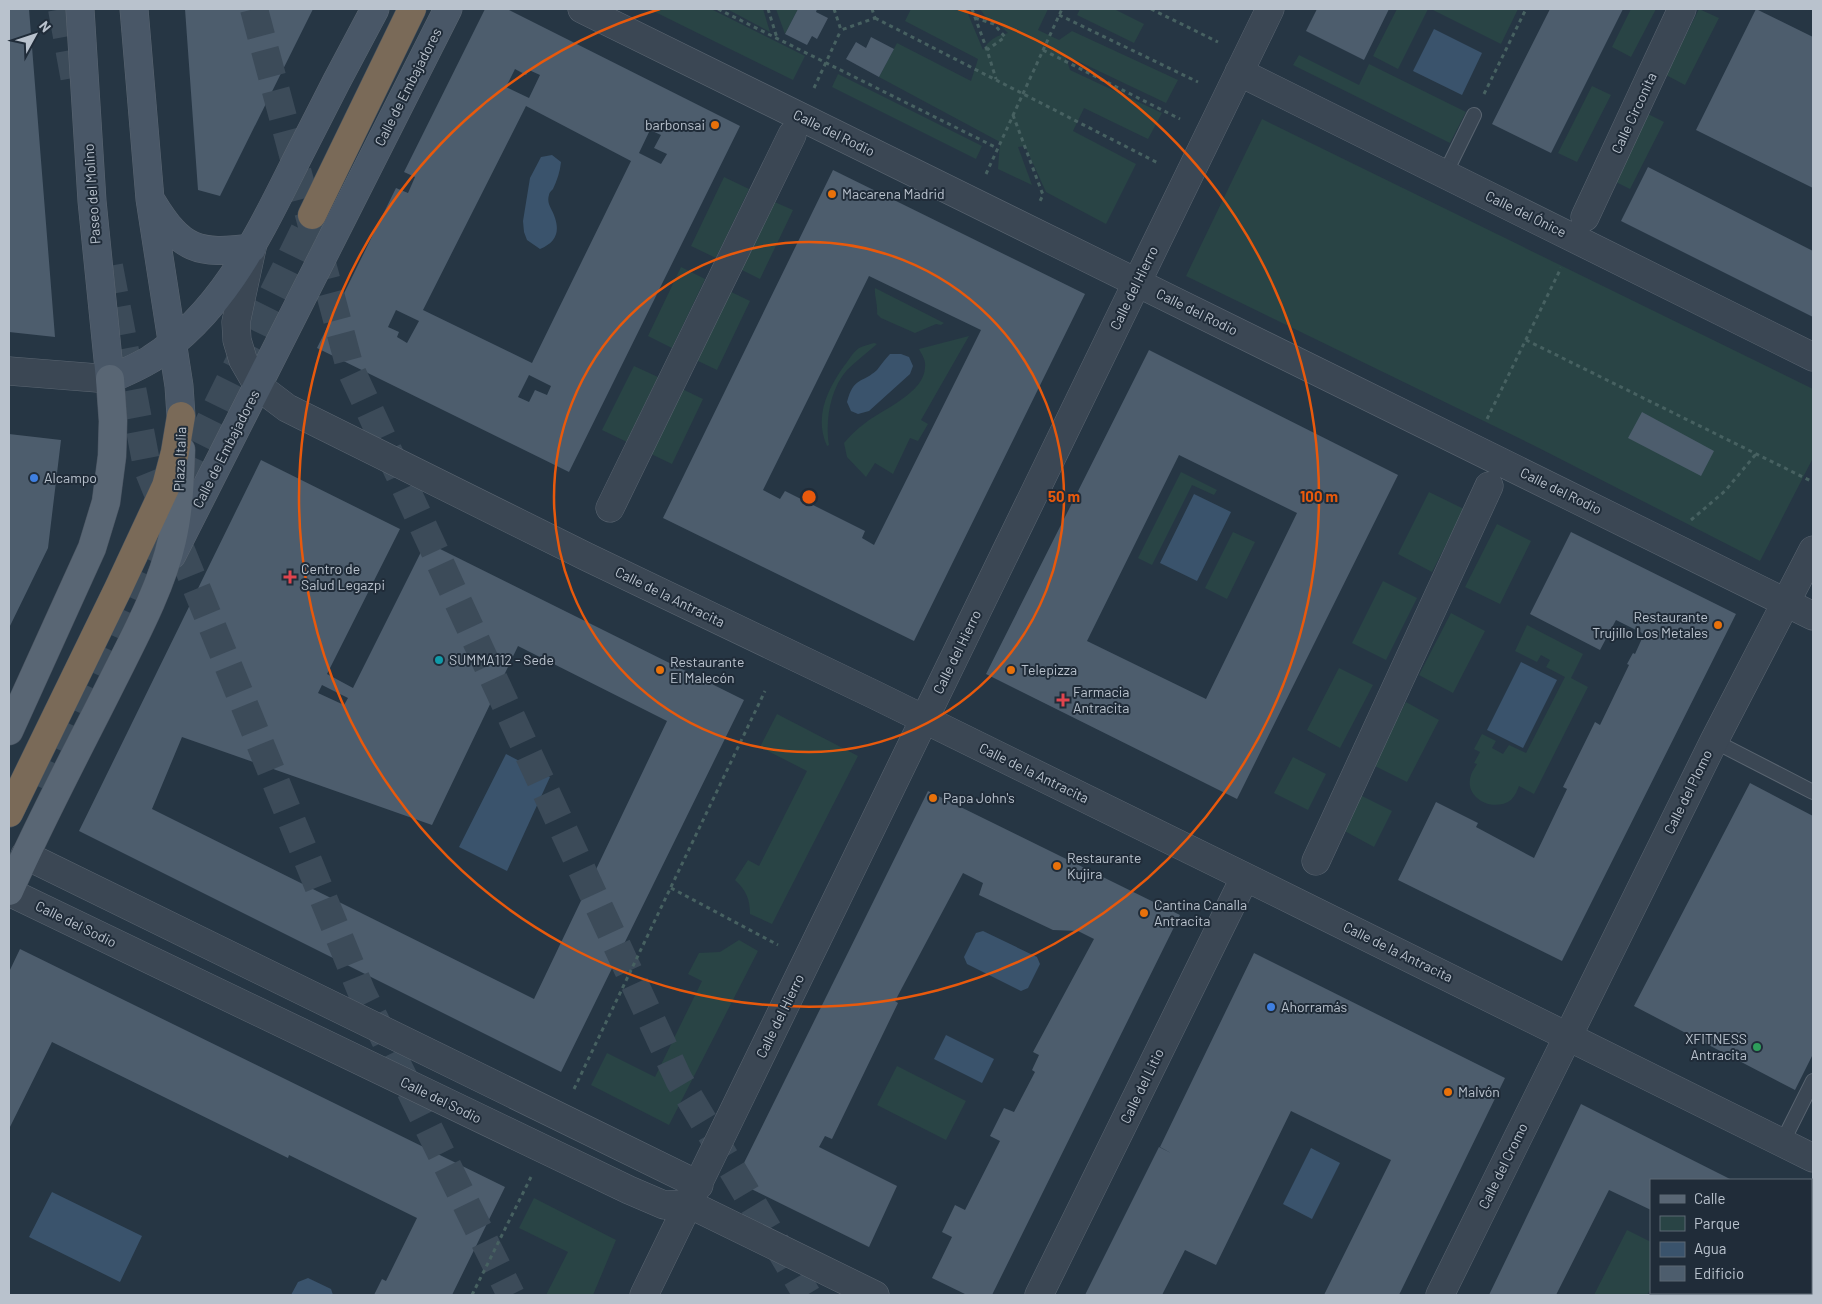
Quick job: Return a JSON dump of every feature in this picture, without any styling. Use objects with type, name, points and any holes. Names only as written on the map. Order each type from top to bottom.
[{"type":"highway","points":[[312,215],[412,9]]},
{"type":"highway","points":[[9,813],[118,590],[166,486],[182,416]]},
{"type":"main road","name":"Paseo del Molino","points":[[80,9],[92,201],[110,379]]},
{"type":"main road","points":[[134,9],[150,199],[172,343]]},
{"type":"main road","points":[[9,731],[92,548],[106,502],[112,456],[113,421],[110,379],[135,368],[172,343],[220,294],[252,248],[375,9]]},
{"type":"main road","name":"Calle de Embajadores","points":[[9,892],[25,855],[123,660],[162,574],[448,9]]},
{"type":"main road","points":[[150,199],[164,223],[182,239],[198,249],[224,252],[252,248]]},
{"type":"main road","name":"Plaza Italia","points":[[162,574],[172,540],[180,491],[182,416],[172,343]]},
{"type":"street","name":"Calle del Rodio","points":[[582,9],[1813,616]]},
{"type":"street","name":"Calle del Hierro","points":[[644,1295],[1270,9]]},
{"type":"street","name":"Calle Circonita","points":[[1585,217],[1682,9]]},
{"type":"street","name":"Calle del Ónice","points":[[1239,72],[1813,357]]},
{"type":"street","points":[[610,508],[792,135]]},
{"type":"street","points":[[252,248],[236,322],[237,340],[243,360],[258,386]]},
{"type":"street","points":[[9,370],[110,379]]},
{"type":"street","name":"Calle de la Antracita","points":[[258,386],[287,408],[596,561],[924,719],[1813,1158]]},
{"type":"street","points":[[1316,861],[1489,486]]},
{"type":"street","name":"Calle del Plomo","points":[[1567,1037],[1714,741],[1813,550]]},
{"type":"street","name":"Calle del Sodio","points":[[25,855],[694,1195],[875,1295]]},
{"type":"street","name":"Calle del Litio","points":[[1040,1295],[1245,877]]},
{"type":"street","name":"Calle del Sodio","points":[[9,892],[629,1190],[664,1205],[694,1195]]},
{"type":"street","name":"Calle del Cromo","points":[[1440,1295],[1567,1037]]},
{"type":"lane","points":[[1445,174],[1474,115]]},
{"type":"lane","points":[[1714,741],[1813,792]]},
{"type":"lane","points":[[1782,1143],[1813,1081]]},
{"type":"path","points":[[718,9],[997,148]]},
{"type":"path","points":[[768,9],[777,38]]},
{"type":"path","points":[[813,90],[841,30],[834,9]]},
{"type":"path","points":[[872,9],[875,18],[1158,163]]},
{"type":"path","points":[[972,9],[996,80]]},
{"type":"path","points":[[982,181],[1062,9]]},
{"type":"path","points":[[1151,9],[1218,42]]},
{"type":"path","points":[[1474,115],[1526,9]]},
{"type":"path","points":[[1059,15],[1198,82]]},
{"type":"path","points":[[841,30],[875,18]]},
{"type":"path","points":[[975,18],[994,24],[1004,37],[987,50]]},
{"type":"path","points":[[1042,50],[1180,119]]},
{"type":"path","points":[[1013,114],[1043,196],[1036,208]]},
{"type":"path","points":[[1486,422],[1561,266]]},
{"type":"path","points":[[1526,340],[1811,481]]},
{"type":"path","points":[[1688,523],[1725,491],[1756,454]]},
{"type":"path","points":[[579,1079],[765,691]]},
{"type":"path","points":[[671,888],[778,945]]},
{"type":"path","points":[[472,1295],[533,1172]]},
{"type":"green space","points":[[649,9],[711,9],[805,56],[793,80]]},
{"type":"green space","points":[[727,9],[763,9],[770,32]]},
{"type":"green space","points":[[776,9],[798,9],[785,34]]},
{"type":"green space","points":[[911,9],[966,9],[983,50],[994,38],[1008,33],[996,21],[987,19],[980,9],[1048,9],[1038,30],[1059,40],[1072,31],[1178,80],[1166,103],[1065,55],[1070,70],[1162,113],[1148,139],[1084,108],[1073,131],[1136,164],[1106,224],[1046,192],[1025,146],[1018,147],[1032,185],[998,169],[1000,142],[879,77],[897,43],[971,81],[978,59],[905,21]]},
{"type":"green space","points":[[1080,9],[1114,9],[1144,24],[1134,43],[1077,15]]},
{"type":"green space","points":[[1397,9],[1428,9],[1398,69],[1373,56]]},
{"type":"green space","points":[[1431,9],[1518,9],[1501,44]]},
{"type":"green space","points":[[1631,9],[1656,9],[1631,57],[1612,47]]},
{"type":"green space","points":[[1699,9],[1719,18],[1685,85],[1666,75]]},
{"type":"green space","points":[[1299,55],[1359,85],[1369,64],[1466,112],[1450,143],[1293,65]]},
{"type":"green space","points":[[838,74],[982,146],[976,159],[832,87]]},
{"type":"green space","points":[[1592,86],[1611,95],[1577,162],[1558,153]]},
{"type":"green space","points":[[1644,112],[1664,122],[1630,189],[1610,179]]},
{"type":"green space","points":[[1262,119],[1813,389],[1813,458],[1760,561],[1535,446],[1186,276]]},
{"type":"green space","points":[[724,177],[749,189],[716,258],[691,246]]},
{"type":"green space","points":[[770,200],[793,210],[760,279],[738,268]]},
{"type":"green space","points":[[681,267],[705,279],[672,348],[648,336]]},
{"type":"green space","points":[[875,288],[944,323],[941,325],[936,324],[915,333],[881,318],[877,314]]},
{"type":"green space","points":[[727,290],[750,301],[717,370],[694,359]]},
{"type":"green space","points":[[969,336],[921,420],[928,424],[918,441],[910,438],[893,474],[875,463],[866,477],[847,457],[844,443],[861,426],[901,400],[918,385],[923,376],[925,364],[919,349]]},
{"type":"green space","points":[[874,343],[877,344],[847,370],[836,386],[828,416],[829,445],[827,446],[823,435],[822,414],[832,385],[859,348]]},
{"type":"green space","points":[[634,366],[658,377],[627,442],[602,430]]},
{"type":"green space","points":[[680,388],[703,399],[672,464],[649,453]]},
{"type":"green space","points":[[1181,472],[1217,490],[1214,495],[1192,485],[1152,565],[1138,558]]},
{"type":"green space","points":[[1429,492],[1464,509],[1432,572],[1398,554]]},
{"type":"green space","points":[[1497,524],[1531,541],[1500,604],[1465,587]]},
{"type":"green space","points":[[1233,532],[1255,542],[1227,599],[1205,588]]},
{"type":"green space","points":[[1383,581],[1417,598],[1386,660],[1352,643]]},
{"type":"green space","points":[[1451,613],[1485,631],[1453,693],[1419,675]]},
{"type":"green space","points":[[1527,625],[1583,654],[1571,678],[1588,687],[1534,794],[1519,786],[1511,800],[1504,804],[1488,804],[1475,796],[1471,790],[1470,783],[1471,774],[1477,764],[1474,763],[1480,752],[1474,749],[1482,734],[1496,741],[1492,748],[1503,754],[1509,745],[1526,753],[1565,677],[1546,667],[1550,660],[1541,655],[1537,662],[1515,651]]},
{"type":"green space","points":[[1339,668],[1373,685],[1340,748],[1307,730]]},
{"type":"green space","points":[[1406,702],[1439,720],[1407,782],[1373,765]]},
{"type":"green space","points":[[777,714],[858,756],[772,924],[750,914],[747,895],[735,880],[748,860],[759,866],[807,771],[760,747]]},
{"type":"green space","points":[[1293,757],[1326,774],[1308,810],[1274,793]]},
{"type":"green space","points":[[1358,794],[1392,811],[1374,847],[1341,829]]},
{"type":"green space","points":[[739,940],[758,951],[669,1125],[591,1085],[607,1053],[655,1077],[702,981],[688,974],[699,953],[720,952]]},
{"type":"green space","points":[[897,1066],[966,1101],[946,1140],[877,1105]]},
{"type":"green space","points":[[534,1198],[616,1240],[593,1295],[546,1295],[568,1252],[519,1228]]},
{"type":"green space","points":[[1627,1230],[1650,1242],[1650,1290],[1647,1295],[1594,1295]]},
{"type":"water","points":[[1434,29],[1482,53],[1462,95],[1413,71]]},
{"type":"water","points":[[552,155],[561,162],[557,179],[548,198],[557,228],[553,241],[540,249],[527,240],[523,221],[530,178],[541,157]]},
{"type":"water","points":[[890,354],[901,354],[909,357],[913,366],[910,374],[869,411],[858,414],[851,411],[847,402],[852,388],[877,370]]},
{"type":"water","points":[[1194,494],[1231,512],[1197,581],[1160,563]]},
{"type":"water","points":[[1521,662],[1557,680],[1523,748],[1487,730]]},
{"type":"water","points":[[506,754],[550,777],[507,871],[459,847]]},
{"type":"water","points":[[983,931],[1037,957],[1040,964],[1028,988],[1021,991],[967,964],[964,957],[976,933]]},
{"type":"water","points":[[946,1035],[994,1059],[982,1083],[934,1059]]},
{"type":"water","points":[[1311,1148],[1340,1163],[1312,1219],[1283,1204]]},
{"type":"water","points":[[52,1192],[142,1236],[120,1282],[29,1237]]},
{"type":"water","points":[[308,1278],[331,1289],[333,1295],[291,1295],[298,1282]]},
{"type":"building","points":[[9,9],[29,9],[55,337],[9,332]]},
{"type":"building","points":[[185,9],[313,9],[220,196],[198,190]]},
{"type":"building","points":[[485,9],[507,9],[740,126],[569,472],[317,348],[396,188],[408,193],[415,177],[404,172]],"holes":[[[515,69],[526,75],[529,70],[540,75],[529,98],[506,87]],[[526,106],[631,161],[532,363],[423,310]],[[650,130],[661,135],[654,148],[667,154],[661,164],[639,153]],[[396,310],[419,321],[407,343],[397,337],[399,332],[388,327]],[[529,375],[551,386],[547,395],[535,390],[529,402],[518,397]]]},
{"type":"building","points":[[798,9],[817,9],[816,12],[828,18],[817,39],[812,36],[807,45],[785,34]]},
{"type":"building","points":[[1317,9],[1389,9],[1364,60],[1306,31]]},
{"type":"building","points":[[1550,9],[1623,9],[1551,153],[1492,124]]},
{"type":"building","points":[[1756,9],[1813,37],[1813,188],[1696,130]]},
{"type":"building","points":[[871,37],[894,49],[879,77],[846,59],[856,42],[866,48]]},
{"type":"building","points":[[1648,167],[1813,251],[1813,317],[1621,221]]},
{"type":"building","points":[[833,170],[1085,294],[914,641],[663,518]],"holes":[[[869,276],[981,330],[874,545],[862,538],[865,531],[785,491],[780,499],[763,490]]]},
{"type":"building","points":[[1149,350],[1398,475],[1237,799],[986,674]],"holes":[[[1179,455],[1297,513],[1206,699],[1087,641]]]},
{"type":"building","points":[[1642,412],[1714,451],[1701,476],[1628,438]]},
{"type":"building","points":[[9,434],[61,440],[48,548],[9,628]]},
{"type":"building","points":[[261,460],[400,529],[327,674],[353,688],[426,542],[744,700],[561,1072],[79,831]],"holes":[[[518,646],[667,721],[534,999],[152,809],[182,737],[432,825]],[[322,685],[348,698],[344,705],[318,693]]]},
{"type":"building","points":[[1571,532],[1736,614],[1562,961],[1398,880],[1436,802],[1478,823],[1476,827],[1534,858],[1567,789],[1563,787],[1595,722],[1600,725],[1629,665],[1627,664],[1633,653],[1635,654],[1644,634],[1616,620],[1600,650],[1530,614]]},
{"type":"building","points":[[1750,783],[1813,816],[1813,1054],[1795,1090],[1634,1006]]},
{"type":"building","points":[[928,791],[1180,915],[992,1295],[967,1295],[932,1278],[952,1237],[942,1232],[955,1205],[965,1210],[1000,1141],[990,1136],[1004,1108],[1014,1112],[1035,1072],[1032,1070],[1039,1055],[1033,1052],[1094,939],[1078,931],[1053,930],[979,895],[983,883],[963,873],[895,1001],[898,1003],[832,1139],[825,1136],[819,1147],[897,1186],[869,1247],[735,1181]]},
{"type":"building","points":[[20,949],[505,1187],[452,1295],[374,1295],[382,1279],[386,1281],[417,1218],[289,1155],[288,1158],[52,1042],[9,1129],[9,972]]},
{"type":"building","points":[[1254,953],[1505,1078],[1399,1295],[1324,1295],[1391,1160],[1291,1111],[1216,1265],[1185,1250],[1162,1295],[1085,1295],[1159,1147],[1171,1153],[1160,1147]]},
{"type":"building","points":[[1581,1104],[1730,1179],[1650,1179],[1650,1210],[1609,1190],[1556,1295],[1489,1295]]},
{"type":"building","points":[[1812,1220],[1813,1221],[1812,1288]]},
{"type":"tunnel","points":[[62,9],[75,81]]},
{"type":"tunnel","points":[[254,9],[350,368],[679,1080],[807,1295]]},
{"type":"tunnel","points":[[44,789],[198,445],[312,215]]},
{"type":"tunnel","points":[[109,266],[147,467],[362,993],[511,1295]]},
{"type":"place","name":"barbonsai","points":[[715,125]]},
{"type":"place","name":"Macarena Madrid","points":[[832,194]]},
{"type":"place","name":"Alcampo","points":[[34,478]]},
{"type":"place","name":"Centro de Salud Legazpi","points":[[290,577]]},
{"type":"place","name":"Restaurante Trujillo Los Metales","points":[[1718,625]]},
{"type":"place","name":"SUMMA112 - Sede","points":[[439,660]]},
{"type":"place","name":"Restaurante El Malecón","points":[[660,670]]},
{"type":"place","name":"Telepizza","points":[[1011,670]]},
{"type":"place","name":"Farmacia Antracita","points":[[1063,700]]},
{"type":"place","name":"Papa John's","points":[[933,798]]},
{"type":"place","name":"Restaurante Kujira","points":[[1057,866]]},
{"type":"place","name":"Cantina Canalla Antracita","points":[[1144,913]]},
{"type":"place","name":"Ahorramás","points":[[1271,1007]]},
{"type":"place","name":"XFITNESS Antracita","points":[[1757,1047]]},
{"type":"place","name":"Malvón","points":[[1448,1092]]}]
